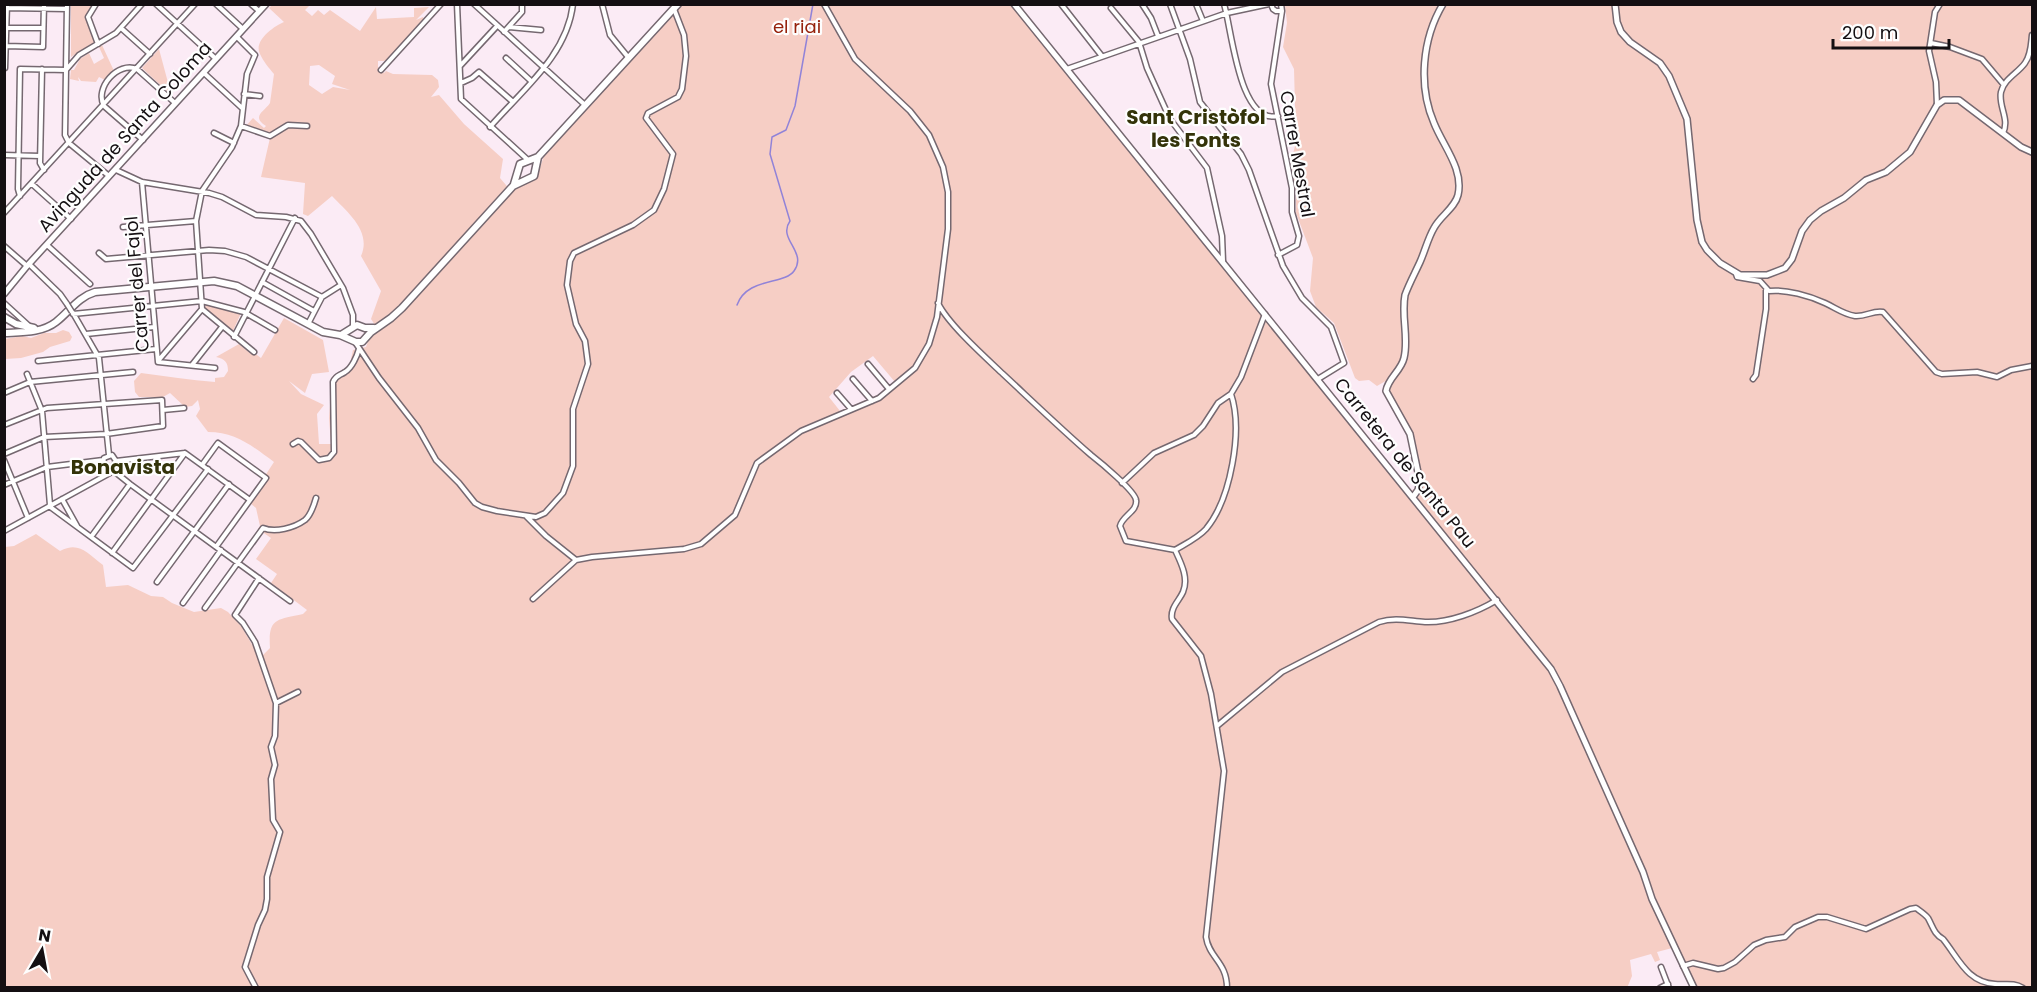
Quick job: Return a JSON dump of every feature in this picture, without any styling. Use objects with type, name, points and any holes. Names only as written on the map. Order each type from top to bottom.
[{"type":"main road","name":"Avinguda de Santa Coloma","points":[[5,292],[266,4]]},
{"type":"main road","name":"Carretera de Santa Pau","points":[[1014,4],[1540,653],[1560,686],[1694,987]]},
{"type":"main road","points":[[1413,497],[1420,482],[1410,435],[1386,391],[1389,380],[1400,368],[1404,359],[1405,295],[1433,229],[1458,197],[1457,175],[1452,159],[1434,125],[1426,95],[1425,50],[1443,4]]},
{"type":"main road","points":[[1615,4],[1617,22],[1621,32],[1630,42],[1660,63],[1669,76],[1687,119],[1700,237],[1707,250],[1720,263],[1736,273],[1756,276],[1776,273],[1785,268],[1792,259],[1802,231],[1810,220],[1844,198],[1866,180],[1886,172],[1910,152],[1937,105],[1948,99],[1959,100],[2021,147],[2032,152]]},
{"type":"main road","points":[[532,163],[676,6]]},
{"type":"main road","points":[[513,186],[524,162],[532,163]]},
{"type":"main road","points":[[4,333],[30,332],[50,326],[80,298],[90,293],[214,281],[237,286],[323,332],[340,335],[355,343],[360,342],[402,308],[513,186],[534,176],[532,163]]},
{"type":"main road","points":[[519,170],[525,179]]},
{"type":"main road","points":[[4,317],[21,326],[38,328],[50,326]]},
{"type":"main road","points":[[340,335],[359,325],[364,328],[377,327]]},
{"type":"main road","points":[[364,328],[365,338]]},
{"type":"main road","points":[[352,329],[355,343]]},
{"type":"street","points":[[96,4],[88,17],[98,44]]},
{"type":"street","points":[[66,70],[79,55],[121,28],[142,4]]},
{"type":"street","points":[[156,4],[217,59]]},
{"type":"street","points":[[4,213],[195,4]]},
{"type":"street","points":[[216,4],[244,29]]},
{"type":"street","points":[[251,4],[259,12]]},
{"type":"street","points":[[381,70],[441,4]]},
{"type":"street","points":[[457,4],[461,99],[532,163]]},
{"type":"street","points":[[474,4],[586,105]]},
{"type":"street","points":[[504,32],[522,12],[522,4]]},
{"type":"street","points":[[490,127],[555,53],[565,36],[573,4]]},
{"type":"street","points":[[602,4],[610,35],[628,57]]},
{"type":"street","points":[[533,599],[576,560],[684,549],[700,544],[735,515],[757,463],[793,436],[879,398],[915,368],[929,344],[937,317],[948,229],[948,192],[943,167],[929,135],[910,111],[855,59],[824,4]]},
{"type":"street","points":[[1061,4],[1101,55]]},
{"type":"street","points":[[1142,4],[1158,36]]},
{"type":"street","points":[[1170,4],[1190,59],[1198,98],[1234,144],[1244,161],[1278,255],[1302,298],[1331,327],[1344,363],[1318,379]]},
{"type":"street","points":[[1196,4],[1203,21]]},
{"type":"street","points":[[1224,4],[1242,81],[1250,101],[1254,108],[1264,116],[1271,118],[1278,116]]},
{"type":"street","points":[[1067,69],[1101,55],[1227,13],[1270,4],[1276,11],[1282,11]]},
{"type":"street","name":"Carrer Mestral","points":[[1278,255],[1297,245],[1299,236],[1293,215],[1292,185],[1272,78],[1280,32],[1281,4]]},
{"type":"street","points":[[1937,105],[1936,82],[1929,51],[1935,12],[1940,4]]},
{"type":"street","points":[[355,343],[418,428],[436,460],[475,503],[497,511],[536,517],[555,504],[568,482],[573,466],[573,410],[588,364],[585,341],[576,323],[567,285],[571,256],[633,225],[654,210],[661,196],[671,168],[673,154],[646,118],[648,113],[678,97],[682,89],[686,56],[684,35],[676,6]]},
{"type":"street","points":[[5,69],[6,7],[67,7],[65,130],[69,143],[109,177]]},
{"type":"street","points":[[6,46],[43,47],[44,7]]},
{"type":"street","points":[[1111,8],[1140,42],[1147,68],[1167,114],[1203,162],[1209,174],[1222,236],[1224,262]]},
{"type":"street","points":[[460,66],[498,26]]},
{"type":"street","points":[[509,27],[541,30]]},
{"type":"street","points":[[6,28],[43,28]]},
{"type":"street","points":[[121,28],[150,54]]},
{"type":"street","points":[[2003,133],[2005,120],[2001,96],[2004,85],[2026,62],[2032,35]]},
{"type":"street","points":[[158,362],[202,309],[196,221],[202,191],[234,143],[241,126],[247,74],[255,55],[237,37]]},
{"type":"street","points":[[1931,43],[1950,47],[1982,59],[2004,85]]},
{"type":"street","points":[[506,58],[531,81]]},
{"type":"street","points":[[143,140],[104,106],[101,97],[109,79],[123,69],[132,67],[176,104]]},
{"type":"street","points":[[20,196],[18,155],[20,69],[66,70]]},
{"type":"street","points":[[42,69],[40,164],[44,170]]},
{"type":"street","points":[[461,83],[480,72],[512,101]]},
{"type":"street","points":[[204,73],[243,108]]},
{"type":"street","points":[[244,94],[260,96]]},
{"type":"street","points":[[241,126],[270,136],[288,125],[307,126]]},
{"type":"street","points":[[214,133],[234,143]]},
{"type":"street","points":[[515,149],[519,170]]},
{"type":"street","points":[[4,155],[40,156]]},
{"type":"street","points":[[116,170],[142,182],[202,191],[222,197],[256,215],[295,218],[305,225],[341,285],[353,315],[352,329]]},
{"type":"street","name":"Carrer del Fajol","points":[[142,182],[158,362],[215,368]]},
{"type":"street","points":[[32,184],[71,219]]},
{"type":"street","points":[[234,337],[295,218]]},
{"type":"street","points":[[123,227],[196,221]]},
{"type":"street","points":[[47,245],[90,284]]},
{"type":"street","points":[[4,246],[60,294],[98,354],[109,455]]},
{"type":"street","points":[[99,253],[106,259],[209,250],[231,252],[246,257],[322,297]]},
{"type":"street","points":[[1736,273],[1737,277],[1744,280],[1760,281],[1766,289],[1766,309],[1756,375],[1753,379]]},
{"type":"street","points":[[262,282],[314,311]]},
{"type":"street","points":[[307,325],[322,297],[341,285]]},
{"type":"street","points":[[1766,289],[1824,302],[1836,310],[1852,315],[1863,316],[1875,311],[1883,312],[1936,372],[1942,374],[1969,372],[1997,377],[2011,370],[2032,366]]},
{"type":"street","points":[[73,313],[202,301],[246,314],[275,330]]},
{"type":"street","points":[[938,302],[949,318],[984,357],[1136,497],[1137,503],[1134,509],[1121,521],[1120,529],[1126,541],[1175,550],[1206,529],[1225,494],[1236,446],[1237,426],[1232,394]]},
{"type":"street","points":[[4,303],[27,324],[38,328]]},
{"type":"street","points":[[202,309],[254,352]]},
{"type":"street","points":[[1122,483],[1154,453],[1194,435],[1218,403],[1232,394],[1241,377],[1265,313]]},
{"type":"street","points":[[86,334],[154,327]]},
{"type":"street","points":[[192,366],[222,327]]},
{"type":"street","points":[[365,338],[365,356]]},
{"type":"street","points":[[292,444],[301,442],[319,460],[328,458],[334,452],[332,386],[335,377],[347,372],[355,359],[355,343]]},
{"type":"street","points":[[38,361],[156,349]]},
{"type":"street","points":[[355,359],[365,356]]},
{"type":"street","points":[[868,364],[889,389]]},
{"type":"street","points":[[4,393],[30,382],[133,372]]},
{"type":"street","points":[[27,374],[42,411],[49,506]]},
{"type":"street","points":[[853,379],[872,401]]},
{"type":"street","points":[[837,393],[851,409]]},
{"type":"street","points":[[4,425],[48,408],[162,400],[164,426],[106,434],[45,437],[4,454]]},
{"type":"street","points":[[162,410],[184,408]]},
{"type":"street","points":[[202,465],[218,443],[266,478],[216,547]]},
{"type":"street","points":[[112,553],[185,453]]},
{"type":"street","points":[[4,531],[110,472],[117,461],[185,453],[250,500]]},
{"type":"street","points":[[4,485],[47,467],[103,460],[109,455]]},
{"type":"street","points":[[109,455],[117,461]]},
{"type":"street","points":[[4,460],[28,518]]},
{"type":"street","points":[[103,460],[105,466],[112,468],[130,484],[290,601]]},
{"type":"street","points":[[49,506],[133,568],[208,469]]},
{"type":"street","points":[[91,537],[130,484]]},
{"type":"street","points":[[157,582],[229,484]]},
{"type":"street","points":[[205,608],[263,528],[269,531],[279,531],[304,520],[311,511],[316,498]]},
{"type":"street","points":[[62,499],[77,527]]},
{"type":"street","points":[[526,515],[546,536],[576,560]]},
{"type":"street","points":[[183,603],[221,550]]},
{"type":"street","points":[[1175,550],[1185,580],[1184,591],[1171,614],[1172,619],[1201,656],[1211,694],[1224,776],[1206,938],[1207,944],[1226,974],[1227,987]]},
{"type":"street","points":[[256,987],[246,967],[258,925],[265,910],[267,877],[280,832],[273,820],[271,779],[275,765],[271,747],[275,736],[276,703],[255,642],[235,615],[235,611],[259,578]]},
{"type":"street","points":[[1216,727],[1282,672],[1379,622],[1390,619],[1436,622],[1470,612],[1497,600]]},
{"type":"street","points":[[276,703],[298,692]]},
{"type":"street","points":[[1683,966],[1693,963],[1718,969],[1724,968],[1754,945],[1766,940],[1785,937],[1796,927],[1818,917],[1827,917],[1837,922],[1853,924],[1866,929],[1916,908],[1928,919],[1932,929],[1948,946],[1969,975],[1978,981],[2013,983],[2023,987]]},
{"type":"street","points":[[1660,987],[1669,986],[1661,968]]},
{"type":"green space","points":[[71,5],[94,5],[87,19],[95,42],[71,57]]},
{"type":"green space","name":"el riai","points":[[272,5],[310,5],[305,10],[312,16],[318,10],[324,15],[330,10],[360,31],[376,7],[377,19],[414,17],[414,8],[429,7],[416,20],[423,17],[424,20],[388,59],[378,61],[378,67],[384,73],[386,71],[393,74],[432,75],[438,80],[439,87],[431,97],[439,95],[464,124],[503,159],[500,178],[512,192],[519,185],[536,179],[544,156],[682,5],[1012,5],[1407,495],[1416,487],[1413,454],[1404,428],[1388,401],[1386,387],[1389,379],[1377,386],[1369,380],[1359,381],[1355,378],[1334,323],[1316,307],[1310,291],[1313,258],[1296,213],[1296,189],[1291,162],[1296,142],[1294,69],[1283,47],[1287,23],[1285,5],[2032,5],[2032,987],[1695,987],[1676,947],[1657,952],[1660,960],[1655,962],[1651,954],[1630,960],[1632,976],[1627,988],[5,988],[5,547],[14,546],[36,534],[60,551],[72,547],[78,548],[103,565],[106,587],[128,585],[151,596],[163,597],[194,612],[221,608],[241,626],[260,658],[270,648],[272,626],[280,619],[303,614],[307,610],[271,583],[277,574],[256,559],[271,538],[258,529],[260,526],[256,508],[250,503],[253,500],[251,495],[274,462],[251,445],[235,437],[208,432],[196,416],[200,409],[198,400],[192,406],[185,407],[170,393],[163,397],[139,397],[135,392],[134,381],[141,373],[215,382],[215,378],[224,377],[228,371],[225,361],[216,357],[239,344],[251,354],[253,352],[261,358],[284,318],[323,340],[329,372],[312,374],[305,393],[289,381],[301,394],[324,405],[317,414],[319,444],[331,444],[329,418],[332,380],[349,368],[353,350],[366,347],[369,338],[379,331],[371,319],[381,291],[361,256],[364,247],[361,230],[351,215],[332,196],[308,216],[303,214],[305,183],[261,177],[270,138],[244,128],[253,118],[264,128],[266,126],[259,117],[270,103],[274,74],[261,57],[259,44],[270,30],[284,22],[269,8]],"holes":[[[319,65],[335,76],[332,84],[350,90],[333,87],[322,94],[309,85],[310,66]],[[873,356],[895,382],[880,394],[840,411],[829,397],[851,372]]]},
{"type":"green space","points":[[102,45],[114,71],[105,80],[99,77],[96,82],[81,81],[78,77],[79,81],[70,79],[71,70],[74,70],[80,59],[89,53],[94,64],[104,58],[99,47]]},
{"type":"green space","points":[[159,49],[170,90],[171,95],[142,68]]},
{"type":"green space","points":[[207,304],[241,313],[233,331],[231,332],[206,309]]},
{"type":"green space","points":[[63,330],[69,332],[72,337],[70,341],[50,347],[43,352],[21,358],[5,359],[5,339],[22,336],[31,338]]},
{"type":"waterway","points":[[737,305],[749,290],[789,275],[797,264],[797,258],[787,234],[790,221],[770,154],[772,137],[786,130],[795,106],[813,4]]},
{"type":"district","name":"Sant Cristòfol les Fonts","points":[[1196,128]]},
{"type":"district","name":"Bonavista","points":[[123,467]]}]
